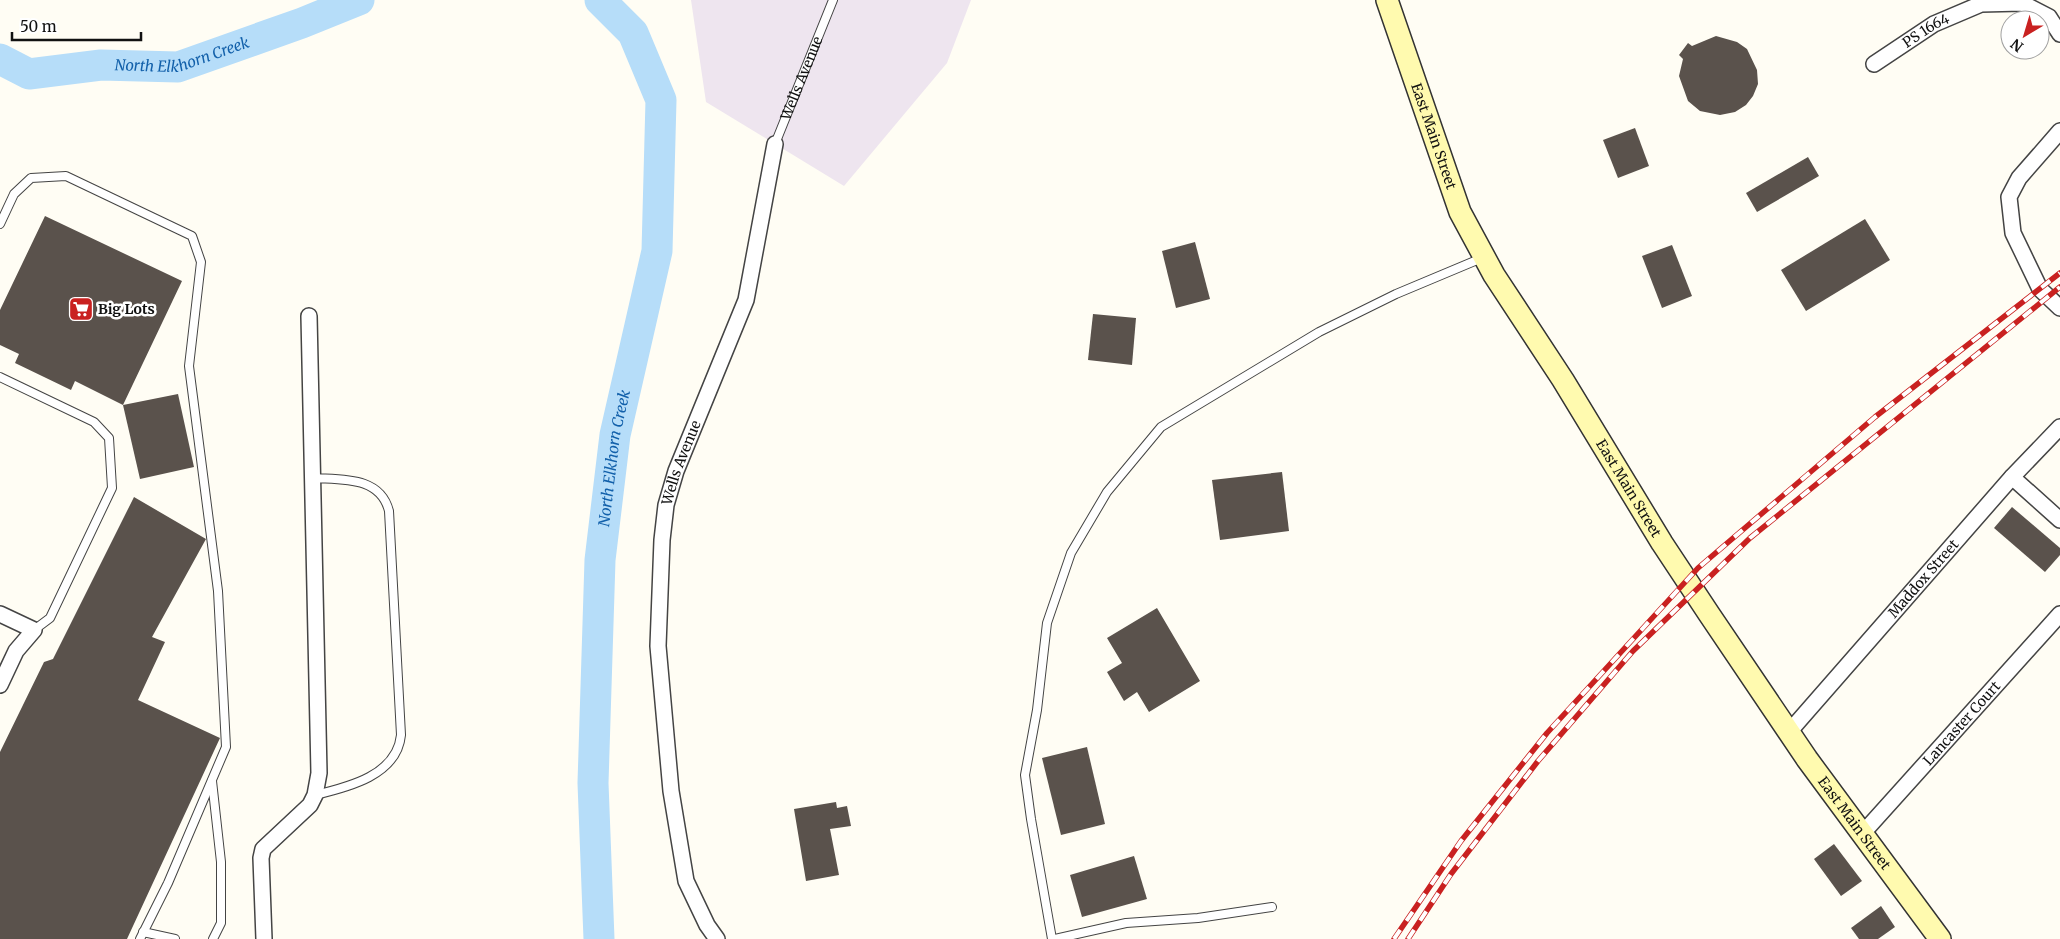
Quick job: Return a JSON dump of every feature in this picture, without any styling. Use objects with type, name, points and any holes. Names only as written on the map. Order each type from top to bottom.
[{"type":"street","name":"East Main Street","points":[[1387,0],[1460,212],[1484,257],[1520,316],[1568,388],[1662,544],[1789,732],[1940,939]]},
{"type":"street","name":"PS 1664","points":[[1874,64],[1934,24],[1981,4],[2022,3],[2049,17],[2060,34]]},
{"type":"street","points":[[2060,131],[2019,178],[2009,197],[2013,233],[2040,288],[2060,308]]},
{"type":"street","name":"Wells Avenue","points":[[718,939],[707,925],[686,881],[671,791],[658,646],[662,540],[666,505],[676,471],[746,300],[775,144]]},
{"type":"street","points":[[264,939],[261,858],[264,849],[310,805],[315,795],[319,774],[309,316]]},
{"type":"street","name":"Maddox Street","points":[[1789,732],[2012,477],[2060,427]]},
{"type":"street","points":[[2012,477],[2060,520]]},
{"type":"street","points":[[0,614],[34,630],[3,668],[0,685]]},
{"type":"street","name":"Lancaster Court","points":[[1862,834],[2060,614]]},
{"type":"lane","name":"Wells Avenue","points":[[775,144],[832,0]]},
{"type":"lane","points":[[0,224],[14,194],[30,178],[66,176],[192,236],[201,262],[189,366],[218,590],[226,747],[168,883],[142,936],[175,939]]},
{"type":"lane","points":[[1272,906],[1198,918],[1126,923],[1053,939],[1030,818],[1025,775],[1037,710],[1047,623],[1071,553],[1107,492],[1160,427],[1319,332],[1396,294],[1484,257]]},
{"type":"lane","points":[[0,377],[94,422],[109,438],[112,488],[50,618],[34,630]]},
{"type":"lane","points":[[313,478],[368,484],[379,492],[386,502],[389,511],[401,735],[396,754],[382,769],[345,788],[315,795]]},
{"type":"lane","points":[[212,780],[221,862],[221,923],[213,939]]},
{"type":"shaded area","points":[[691,0],[971,0],[947,63],[844,186],[706,102]]},
{"type":"building","points":[[1716,36],[1737,42],[1747,49],[1757,70],[1758,84],[1753,96],[1746,105],[1735,112],[1720,115],[1700,111],[1688,101],[1679,76],[1683,59],[1679,55],[1688,43],[1692,46]]},
{"type":"building","points":[[1635,128],[1649,166],[1618,178],[1603,140]]},
{"type":"building","points":[[1808,157],[1819,176],[1757,212],[1746,193]]},
{"type":"building","points":[[45,216],[182,281],[123,405],[75,381],[71,390],[15,363],[19,354],[0,345],[0,310]]},
{"type":"building","points":[[1865,219],[1890,260],[1806,311],[1781,270]]},
{"type":"building","points":[[1195,242],[1210,299],[1176,308],[1162,251]]},
{"type":"building","points":[[1672,245],[1692,296],[1662,308],[1642,256]]},
{"type":"building","points":[[1093,314],[1136,318],[1132,365],[1088,360]]},
{"type":"building","points":[[178,394],[194,467],[140,479],[123,405]]},
{"type":"building","points":[[1282,472],[1289,531],[1220,540],[1212,480]]},
{"type":"building","points":[[134,497],[206,539],[152,637],[165,642],[138,700],[220,738],[127,939],[0,939],[0,752],[44,662],[53,659]]},
{"type":"building","points":[[2012,507],[2060,548],[2060,555],[2045,572],[1994,528]]},
{"type":"building","points":[[1157,608],[1200,681],[1149,712],[1137,692],[1124,701],[1107,672],[1122,663],[1107,638]]},
{"type":"building","points":[[1087,747],[1105,824],[1061,835],[1042,758]]},
{"type":"building","points":[[836,802],[837,808],[847,806],[851,826],[830,829],[839,875],[806,881],[794,809]]},
{"type":"building","points":[[1834,844],[1862,881],[1841,896],[1814,859]]},
{"type":"building","points":[[1134,856],[1147,899],[1082,917],[1070,875]]},
{"type":"building","points":[[1881,906],[1895,927],[1878,939],[1859,939],[1851,928]]},
{"type":"waterway","name":"North Elkhorn Creek","points":[[0,59],[29,74],[101,65],[178,67],[302,23],[359,0]]},
{"type":"waterway","name":"North Elkhorn Creek","points":[[599,939],[593,783],[600,560],[615,435],[657,251],[661,100],[633,33],[600,0]]},
{"type":"railway","points":[[1394,939],[1461,841],[1547,733],[1698,568],[1875,417],[2060,273]]},
{"type":"railway","points":[[1408,939],[1451,874],[1538,761],[1633,651],[1750,538],[2060,287]]},
{"type":"place","name":"Big Lots","points":[[81,309]]}]
